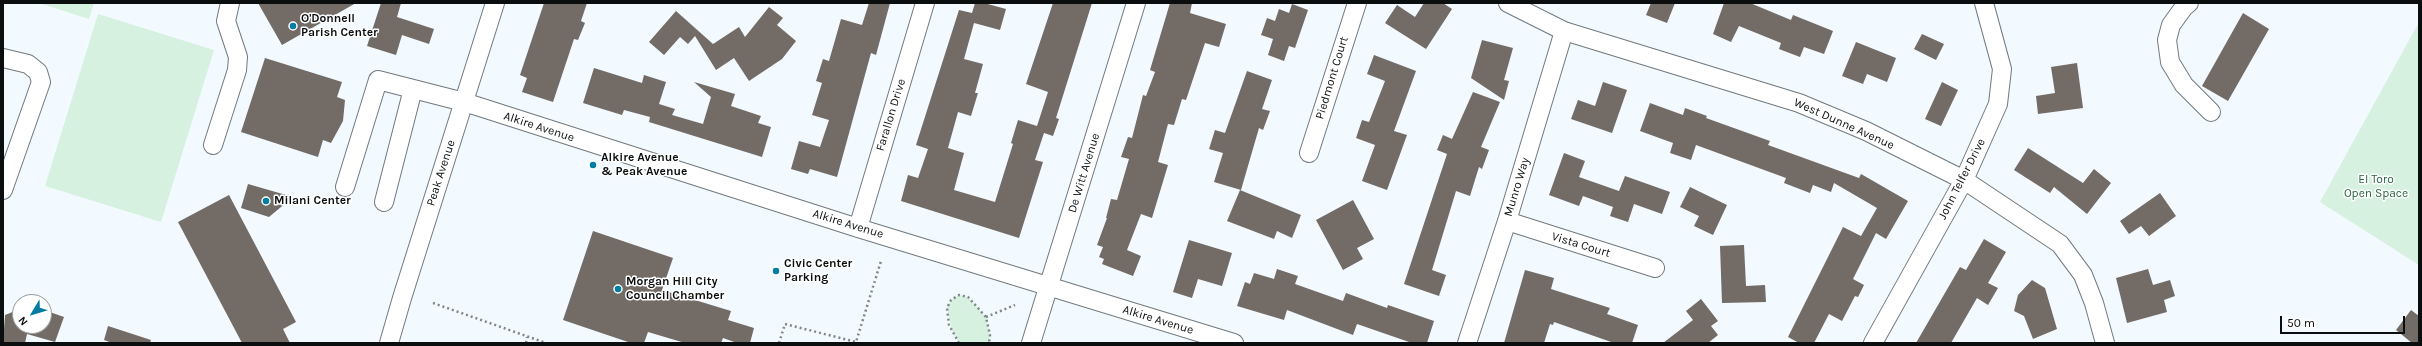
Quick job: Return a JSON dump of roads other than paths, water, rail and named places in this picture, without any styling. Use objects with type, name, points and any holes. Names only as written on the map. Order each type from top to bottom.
[{"type":"street","points":[[213,145],[236,70],[238,57],[226,22],[230,3]]},
{"type":"street","name":"Peak Avenue","points":[[389,343],[495,3]]},
{"type":"street","name":"Farallon Drive","points":[[858,228],[925,3]]},
{"type":"street","name":"De Witt Avenue","points":[[1031,343],[1136,3]]},
{"type":"street","name":"Piedmont Court","points":[[1309,153],[1357,3]]},
{"type":"street","name":"West Dunne Avenue","points":[[1508,3],[1564,31],[1799,103],[1866,131],[1964,180],[2060,244],[2083,275],[2094,303],[2105,343]]},
{"type":"street","points":[[2189,3],[2184,7],[2171,25],[2167,40],[2170,62],[2184,85],[2211,112]]},
{"type":"street","name":"John Telfer Drive","points":[[1873,343],[1964,180],[1998,104],[2002,69],[1988,6]]},
{"type":"street","name":"Munro Way","points":[[1468,343],[1507,221],[1564,31]]},
{"type":"street","points":[[3,58],[28,64],[38,72],[40,82],[3,190]]},
{"type":"street","name":"Alkire Avenue","points":[[345,187],[378,80],[464,102],[858,228],[1234,343]]},
{"type":"street","points":[[384,202],[413,89]]},
{"type":"street","name":"Vista Court","points":[[1507,221],[1655,268]]},
{"type":"place","name":"O'Donnell Parish Center","points":[[293,26]]},
{"type":"place","name":"Alkire Avenue & Peak Avenue","points":[[593,165]]},
{"type":"place","name":"Milani Center","points":[[266,201]]},
{"type":"place","name":"Civic Center Parking","points":[[776,271]]},
{"type":"place","name":"Morgan Hill City Council Chamber","points":[[618,289]]},
{"type":"park label","name":"El Toro Open Space","points":[[2376,187]]}]
